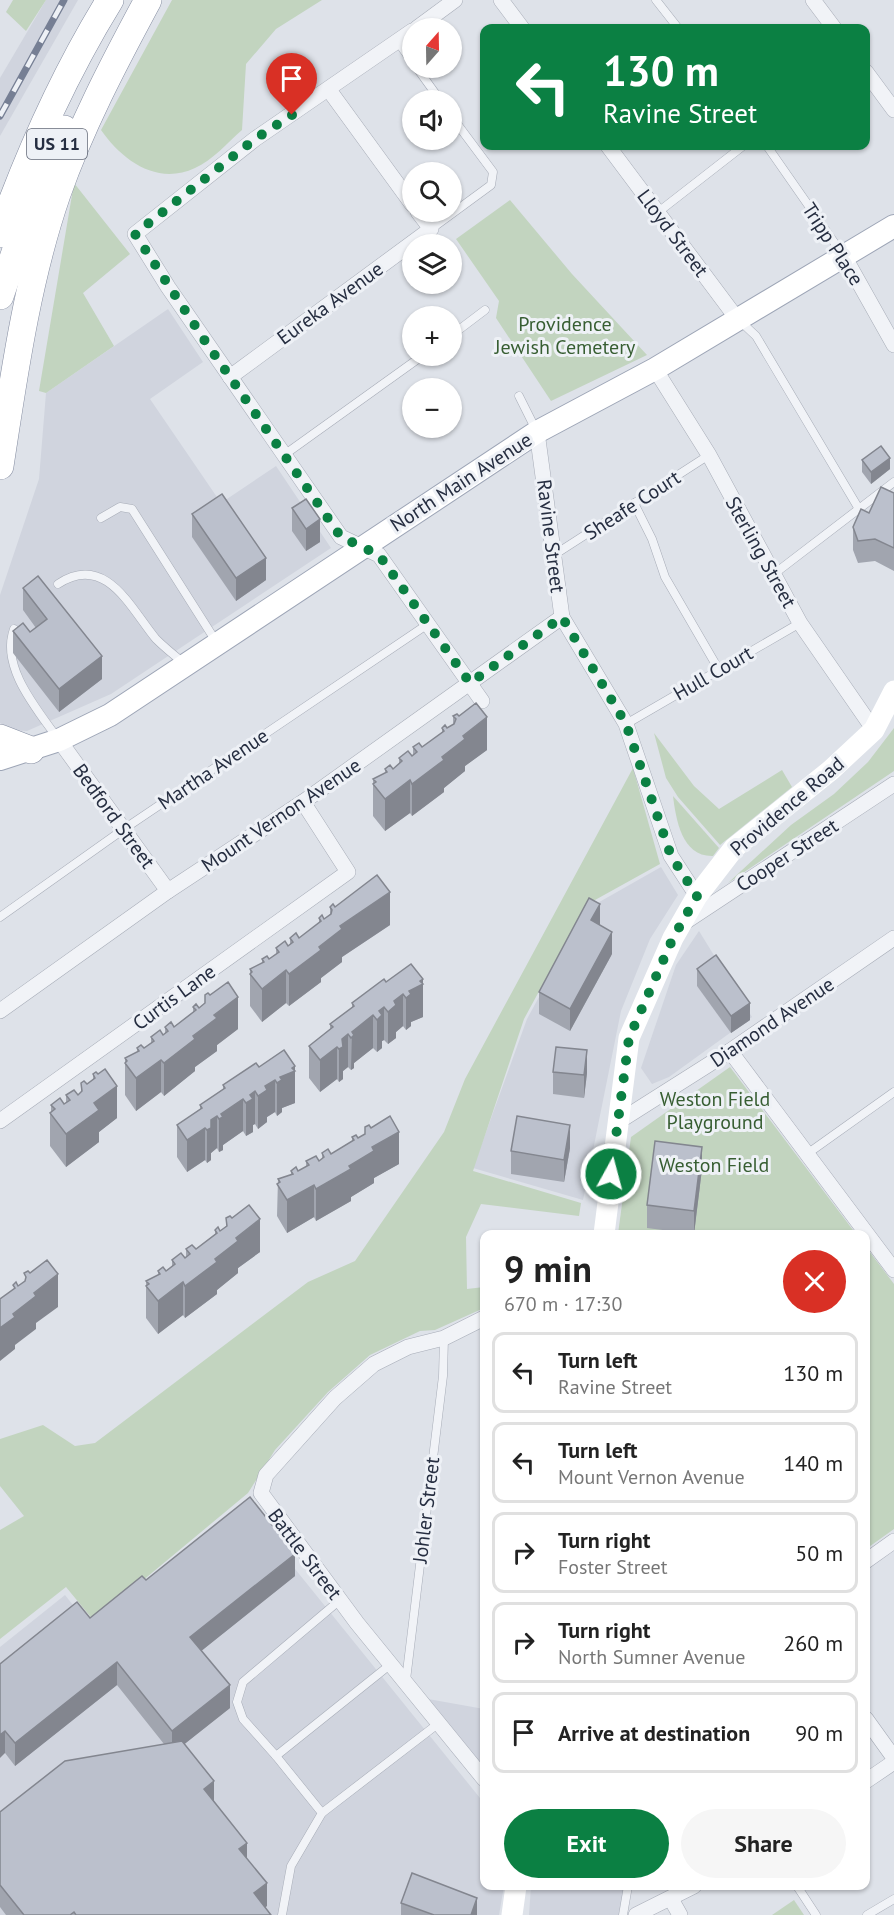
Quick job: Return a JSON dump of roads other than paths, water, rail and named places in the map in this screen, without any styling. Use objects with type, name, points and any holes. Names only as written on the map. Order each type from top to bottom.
[{"type":"highway","name":"US 11","points":[[0,232],[54,104],[110,0]]},
{"type":"highway","name":"US 11","points":[[0,296],[49,160],[96,65],[133,0]]},
{"type":"highway","points":[[0,466],[29,300],[56,196],[97,97],[148,0]]},
{"type":"highway","points":[[0,738],[31,750]]},
{"type":"main road","name":"North Main Avenue","points":[[0,759],[59,740],[110,715],[537,432],[655,369],[894,226]]},
{"type":"main road","name":"Providence Road","points":[[604,1230],[629,1038],[680,926],[697,896],[734,848],[831,770],[874,730],[894,691]]},
{"type":"main road","points":[[512,1915],[515,1890]]},
{"type":"street","points":[[431,18],[455,0]]},
{"type":"street","points":[[501,0],[519,24]]},
{"type":"street","points":[[813,0],[831,24]]},
{"type":"street","points":[[402,39],[255,139],[135,234],[230,377],[341,537],[360,548],[379,555],[482,701]]},
{"type":"street","points":[[870,77],[894,110]]},
{"type":"street","points":[[329,90],[402,190]]},
{"type":"street","name":"Lloyd Street","points":[[611,150],[738,320]]},
{"type":"street","points":[[425,222],[431,230]]},
{"type":"street","name":"Eureka Avenue","points":[[230,377],[431,230]]},
{"type":"street","name":"Tripp Place","points":[[844,256],[894,345]]},
{"type":"street","name":"Sterling Street","points":[[655,369],[709,455],[800,623],[874,730]]},
{"type":"street","name":"Ravine Street","points":[[537,432],[562,617],[626,724],[671,856],[697,896]]},
{"type":"street","name":"Mount Vernon Avenue","points":[[0,1011],[168,891],[303,802],[562,617]]},
{"type":"street","name":"Bedford Street","points":[[59,740],[168,891]]},
{"type":"street","name":"Cooper Street","points":[[680,926],[894,784]]},
{"type":"street","name":"Curtis Lane","points":[[0,1121],[348,872],[303,802]]},
{"type":"street","name":"Diamond Avenue","points":[[618,1122],[730,1052],[894,938]]},
{"type":"street","points":[[730,1052],[807,1154],[888,1250],[894,1270]]},
{"type":"street","points":[[444,1338],[480,1320]]},
{"type":"street","name":"Battle Street","points":[[444,1338],[408,1347],[374,1364],[335,1398],[266,1475],[261,1493],[340,1600],[480,1774]]},
{"type":"street","points":[[870,1558],[894,1541]]},
{"type":"street","points":[[870,1725],[894,1760],[870,1779]]},
{"type":"street","points":[[636,1915],[687,1890]]},
{"type":"street","points":[[671,1899],[680,1915]]},
{"type":"lane","points":[[656,0],[675,24]]},
{"type":"lane","points":[[398,42],[402,48]]},
{"type":"lane","points":[[431,230],[491,185],[493,172],[462,130]]},
{"type":"lane","points":[[657,213],[738,150]]},
{"type":"lane","name":"Tripp Place","points":[[770,150],[844,256]]},
{"type":"lane","points":[[462,327],[485,310]]},
{"type":"lane","points":[[738,320],[756,336],[859,509]]},
{"type":"lane","points":[[284,455],[408,366]]},
{"type":"lane","points":[[519,396],[537,432]]},
{"type":"lane","name":"Sheafe Court","points":[[554,555],[709,455]]},
{"type":"lane","points":[[774,574],[894,482]]},
{"type":"lane","points":[[634,503],[652,539],[665,577],[719,670]]},
{"type":"lane","points":[[101,518],[120,507],[132,509],[218,644]]},
{"type":"lane","points":[[58,584],[66,579],[81,576],[105,578],[122,595],[158,640],[186,665]]},
{"type":"lane","name":"Hull Court","points":[[626,724],[800,623]]},
{"type":"lane","name":"Martha Avenue","points":[[0,917],[124,829],[428,624]]},
{"type":"lane","points":[[14,629],[10,635],[6,657],[10,675],[59,740]]},
{"type":"lane","points":[[807,1154],[894,1092]]},
{"type":"lane","name":"Johler Street","points":[[406,1682],[443,1376],[444,1338]]},
{"type":"lane","points":[[322,1814],[243,1719],[237,1702],[243,1682],[340,1600]]},
{"type":"lane","points":[[276,1756],[391,1664]]},
{"type":"lane","points":[[282,1915],[291,1866],[322,1814],[439,1723]]},
{"type":"lane","points":[[623,1915],[627,1890]]},
{"type":"lane","points":[[800,1890],[816,1915]]},
{"type":"lane","points":[[867,1915],[894,1899]]},
{"type":"railway","points":[[0,116],[64,0]]},
{"type":"park label","name":"Providence Jewish Cemetery","points":[[565,336]]},
{"type":"park label","name":"Weston Field Playground","points":[[715,1110]]},
{"type":"park label","name":"Weston Field","points":[[714,1165]]}]
